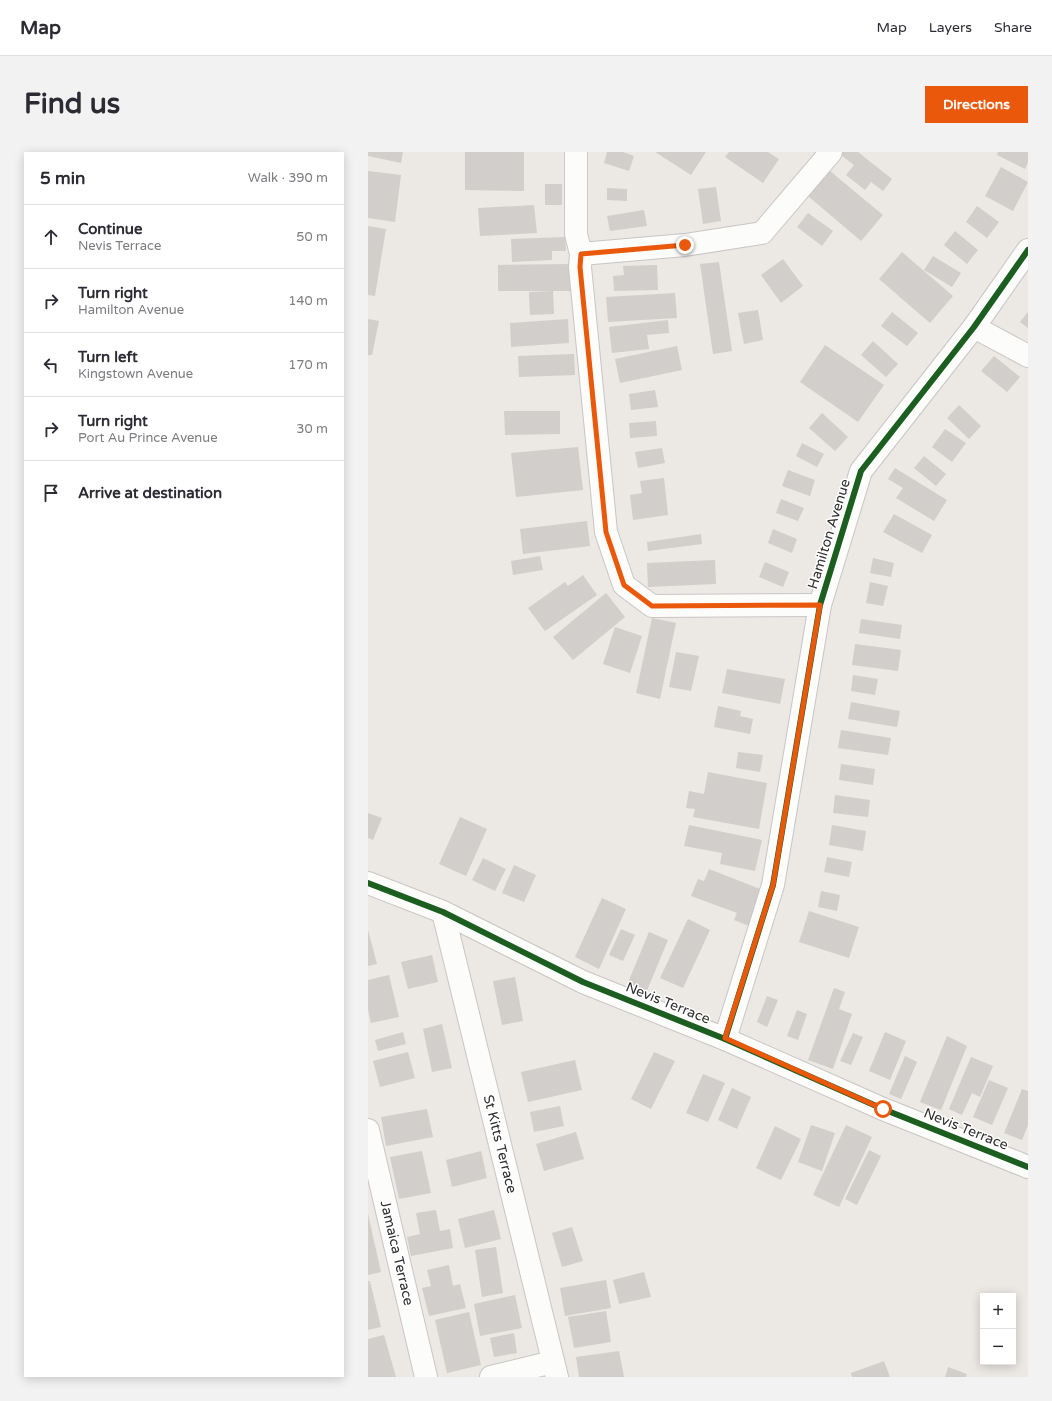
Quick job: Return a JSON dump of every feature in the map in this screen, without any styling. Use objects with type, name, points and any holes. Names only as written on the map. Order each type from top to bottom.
[{"type":"street","points":[[576,152],[576,234],[581,254],[580,267],[606,532],[624,585],[652,606],[820,605]]},
{"type":"street","points":[[581,254],[685,245],[762,234],[832,152]]},
{"type":"street","name":"Hamilton Avenue","points":[[725,1038],[773,885],[820,605],[861,471],[974,327],[1028,250]]},
{"type":"street","points":[[974,327],[1028,356]]},
{"type":"street","name":"Nevis Terrace","points":[[368,883],[443,912],[583,982],[725,1038],[883,1109],[1028,1166]]},
{"type":"street","name":"St Kitts Terrace","points":[[443,912],[555,1369]]},
{"type":"street","name":"Jamaica Terrace","points":[[368,1130],[426,1377]]},
{"type":"street","points":[[491,1377],[555,1369]]},
{"type":"building","points":[[368,152],[403,152],[401,163],[368,156]]},
{"type":"building","points":[[465,152],[524,152],[524,191],[465,190]]},
{"type":"building","points":[[607,152],[623,152],[634,156],[629,171],[604,163]]},
{"type":"building","points":[[655,152],[706,152],[691,175]]},
{"type":"building","points":[[729,152],[768,152],[779,159],[763,183],[725,157]]},
{"type":"building","points":[[843,152],[858,152],[892,179],[883,191],[871,182],[865,190],[846,175],[854,165],[841,155]]},
{"type":"building","points":[[998,152],[1028,152],[1028,162],[1025,169],[997,155]]},
{"type":"building","points":[[1001,167],[1028,182],[1013,211],[985,196]]},
{"type":"building","points":[[368,171],[401,175],[395,222],[368,218]]},
{"type":"building","points":[[830,171],[883,215],[861,241],[808,196]]},
{"type":"building","points":[[545,184],[562,184],[562,205],[545,205]]},
{"type":"building","points":[[716,187],[721,221],[703,224],[698,189]]},
{"type":"building","points":[[607,188],[627,189],[627,201],[607,200]]},
{"type":"building","points":[[534,205],[537,233],[480,236],[478,208]]},
{"type":"building","points":[[977,206],[999,222],[987,238],[966,222]]},
{"type":"building","points":[[644,210],[647,226],[610,231],[607,216]]},
{"type":"building","points":[[808,213],[833,231],[822,246],[797,227]]},
{"type":"building","points":[[368,226],[386,229],[375,296],[368,295]]},
{"type":"building","points":[[955,231],[978,250],[967,264],[944,245]]},
{"type":"building","points":[[565,237],[566,251],[552,251],[552,260],[512,262],[511,239]]},
{"type":"building","points":[[902,252],[953,296],[930,323],[879,279]]},
{"type":"building","points":[[933,256],[961,273],[952,287],[924,270]]},
{"type":"building","points":[[783,259],[803,286],[781,303],[761,275]]},
{"type":"building","points":[[719,262],[732,351],[713,354],[700,264]]},
{"type":"building","points":[[572,264],[572,291],[498,291],[498,265]]},
{"type":"building","points":[[657,265],[658,290],[614,291],[613,276],[624,275],[623,266]]},
{"type":"building","points":[[553,291],[554,314],[530,315],[529,292]]},
{"type":"building","points":[[675,293],[677,318],[608,322],[606,297]]},
{"type":"building","points":[[758,310],[763,340],[744,344],[738,313]]},
{"type":"building","points":[[892,312],[918,333],[907,346],[881,326]]},
{"type":"building","points":[[1028,312],[1028,328],[1020,322]]},
{"type":"building","points":[[368,319],[379,321],[372,355],[368,355]]},
{"type":"building","points":[[568,319],[569,343],[511,347],[510,323]]},
{"type":"building","points":[[668,320],[669,333],[647,335],[649,349],[612,353],[609,327]]},
{"type":"building","points":[[873,341],[898,364],[886,377],[861,355]]},
{"type":"building","points":[[825,345],[884,385],[858,422],[800,382]]},
{"type":"building","points":[[677,346],[682,370],[620,383],[615,359]]},
{"type":"building","points":[[574,354],[575,375],[519,377],[518,356]]},
{"type":"building","points":[[994,356],[1020,377],[1007,392],[981,371]]},
{"type":"building","points":[[655,390],[658,407],[631,410],[629,394]]},
{"type":"building","points":[[959,405],[981,426],[969,439],[947,418]]},
{"type":"building","points":[[504,411],[560,411],[560,434],[505,435]]},
{"type":"building","points":[[822,413],[848,437],[835,451],[809,428]]},
{"type":"building","points":[[656,421],[657,436],[630,438],[629,423]]},
{"type":"building","points":[[945,429],[966,443],[952,462],[932,447]]},
{"type":"building","points":[[802,443],[824,454],[817,467],[796,456]]},
{"type":"building","points":[[578,447],[583,490],[516,497],[511,453]]},
{"type":"building","points":[[662,448],[665,463],[638,468],[635,452]]},
{"type":"building","points":[[924,456],[946,474],[936,486],[914,468]]},
{"type":"building","points":[[895,468],[947,500],[934,521],[896,498],[903,488],[888,479]]},
{"type":"building","points":[[788,470],[815,480],[810,496],[782,486]]},
{"type":"building","points":[[664,478],[668,515],[633,520],[630,495],[642,493],[640,481]]},
{"type":"building","points":[[781,499],[804,508],[798,521],[776,513]]},
{"type":"building","points":[[894,514],[932,535],[922,553],[883,532]]},
{"type":"building","points":[[587,521],[590,546],[523,554],[520,529]]},
{"type":"building","points":[[773,529],[797,539],[792,553],[768,543]]},
{"type":"building","points":[[701,534],[702,544],[648,551],[647,542]]},
{"type":"building","points":[[540,556],[543,570],[513,575],[511,561]]},
{"type":"building","points":[[873,558],[894,563],[891,577],[870,573]]},
{"type":"building","points":[[715,560],[716,584],[648,587],[647,563]]},
{"type":"building","points":[[765,562],[789,572],[783,587],[759,577]]},
{"type":"building","points":[[583,575],[597,595],[545,631],[528,608],[565,582],[568,586]]},
{"type":"building","points":[[870,582],[888,586],[883,606],[866,603]]},
{"type":"building","points":[[606,593],[625,617],[573,660],[553,637]]},
{"type":"building","points":[[652,618],[676,623],[660,699],[636,693]]},
{"type":"building","points":[[861,619],[902,625],[900,639],[859,633]]},
{"type":"building","points":[[615,627],[642,636],[630,673],[603,664]]},
{"type":"building","points":[[855,644],[901,650],[898,671],[852,665]]},
{"type":"building","points":[[676,652],[699,656],[691,691],[669,687]]},
{"type":"building","points":[[727,669],[785,679],[780,704],[722,693]]},
{"type":"building","points":[[853,675],[878,679],[875,695],[851,691]]},
{"type":"building","points":[[851,702],[900,711],[897,727],[848,719]]},
{"type":"building","points":[[718,706],[741,711],[740,716],[753,719],[750,734],[714,727]]},
{"type":"building","points":[[841,730],[891,738],[888,755],[838,748]]},
{"type":"building","points":[[738,752],[763,755],[760,772],[736,768]]},
{"type":"building","points":[[841,764],[875,769],[873,785],[839,780]]},
{"type":"building","points":[[708,772],[767,783],[759,829],[693,817],[695,809],[686,808],[689,791],[704,794]]},
{"type":"building","points":[[835,795],[870,800],[868,817],[833,813]]},
{"type":"building","points":[[368,813],[382,818],[373,840],[368,838]]},
{"type":"building","points":[[460,817],[487,829],[466,876],[439,864]]},
{"type":"building","points":[[689,825],[762,840],[755,871],[720,864],[722,853],[684,846]]},
{"type":"building","points":[[832,825],[866,831],[863,851],[829,845]]},
{"type":"building","points":[[827,857],[852,862],[849,877],[824,872]]},
{"type":"building","points":[[483,858],[506,869],[495,891],[472,880]]},
{"type":"building","points":[[514,865],[536,875],[524,902],[502,893]]},
{"type":"building","points":[[709,869],[768,892],[754,928],[734,920],[737,913],[691,896],[698,879],[704,881]]},
{"type":"building","points":[[821,891],[840,895],[837,911],[818,907]]},
{"type":"building","points":[[602,898],[626,909],[599,969],[575,957]]},
{"type":"building","points":[[809,911],[859,927],[849,958],[799,942]]},
{"type":"building","points":[[688,919],[710,930],[683,988],[660,978]]},
{"type":"building","points":[[621,929],[635,935],[623,961],[609,955]]},
{"type":"building","points":[[368,930],[377,964],[368,966]]},
{"type":"building","points":[[649,932],[668,940],[646,993],[627,985]]},
{"type":"building","points":[[432,955],[438,982],[408,989],[401,962]]},
{"type":"building","points":[[389,975],[399,1017],[371,1023],[368,1010],[368,980]]},
{"type":"building","points":[[515,977],[523,1021],[502,1025],[493,981]]},
{"type":"building","points":[[834,988],[845,992],[839,1009],[852,1014],[833,1069],[808,1060]]},
{"type":"building","points":[[767,996],[778,1000],[767,1027],[757,1022]]},
{"type":"building","points":[[797,1010],[807,1014],[798,1040],[787,1036]]},
{"type":"building","points":[[442,1024],[452,1068],[432,1072],[423,1029]]},
{"type":"building","points":[[403,1032],[406,1044],[378,1051],[375,1040]]},
{"type":"building","points":[[885,1032],[906,1041],[890,1080],[869,1071]]},
{"type":"building","points":[[853,1033],[863,1037],[851,1065],[840,1061]]},
{"type":"building","points":[[947,1036],[967,1046],[941,1110],[920,1102]]},
{"type":"building","points":[[408,1052],[415,1078],[380,1087],[373,1061]]},
{"type":"building","points":[[654,1052],[675,1061],[651,1109],[631,1099]]},
{"type":"building","points":[[905,1056],[917,1062],[901,1099],[889,1094]]},
{"type":"building","points":[[971,1057],[993,1066],[980,1097],[972,1093],[962,1115],[949,1109]]},
{"type":"building","points":[[575,1060],[582,1090],[528,1102],[521,1072]]},
{"type":"building","points":[[703,1074],[725,1083],[708,1122],[686,1113]]},
{"type":"building","points":[[989,1080],[1008,1088],[992,1125],[973,1117]]},
{"type":"building","points":[[732,1088],[751,1097],[737,1129],[718,1120]]},
{"type":"building","points":[[1022,1089],[1028,1091],[1028,1125],[1022,1140],[1004,1133]]},
{"type":"building","points":[[560,1106],[564,1126],[534,1132],[530,1112]]},
{"type":"building","points":[[427,1109],[433,1137],[386,1146],[381,1117]]},
{"type":"building","points":[[811,1125],[835,1133],[822,1171],[798,1162]]},
{"type":"building","points":[[846,1125],[872,1137],[839,1207],[813,1195]]},
{"type":"building","points":[[775,1126],[801,1139],[781,1180],[756,1168]]},
{"type":"building","points":[[576,1132],[584,1159],[544,1171],[536,1144]]},
{"type":"building","points":[[869,1150],[881,1156],[857,1205],[845,1199]]},
{"type":"building","points":[[422,1151],[431,1193],[399,1199],[390,1157]]},
{"type":"building","points":[[481,1151],[487,1178],[452,1187],[446,1160]]},
{"type":"building","points":[[436,1210],[440,1231],[450,1229],[453,1248],[411,1256],[407,1237],[420,1234],[416,1213]]},
{"type":"building","points":[[494,1210],[501,1239],[465,1248],[458,1219]]},
{"type":"building","points":[[368,1214],[381,1272],[368,1275]]},
{"type":"building","points":[[572,1227],[583,1261],[562,1267],[552,1233]]},
{"type":"building","points":[[496,1247],[503,1293],[482,1297],[475,1250]]},
{"type":"building","points":[[449,1265],[453,1286],[460,1284],[466,1308],[429,1316],[422,1288],[431,1286],[427,1270]]},
{"type":"building","points":[[644,1272],[651,1297],[619,1304],[613,1280]]},
{"type":"building","points":[[606,1280],[611,1308],[565,1316],[560,1288]]},
{"type":"building","points":[[368,1281],[370,1281],[381,1327],[368,1330]]},
{"type":"building","points":[[515,1295],[522,1328],[480,1336],[474,1304]]},
{"type":"building","points":[[606,1311],[611,1342],[574,1348],[568,1317]]},
{"type":"building","points":[[469,1312],[481,1365],[447,1373],[435,1320]]},
{"type":"building","points":[[514,1333],[517,1353],[494,1357],[490,1338]]},
{"type":"building","points":[[384,1335],[396,1377],[368,1377],[368,1339]]},
{"type":"building","points":[[619,1351],[624,1377],[579,1377],[576,1357]]},
{"type":"building","points":[[884,1361],[890,1377],[852,1377],[851,1373]]},
{"type":"building","points":[[948,1367],[967,1374],[966,1377],[945,1377]]},
{"type":"cycle path","points":[[725,1039],[773,885],[820,605],[861,471],[974,327],[1028,250]]},
{"type":"cycle path","points":[[368,883],[443,912],[583,982],[725,1039],[883,1109],[1028,1167]]},
{"type":"route","points":[[685,245],[581,254],[580,267],[606,532],[624,585],[652,606],[820,605],[773,885],[725,1038],[803,1075],[883,1109]]}]
